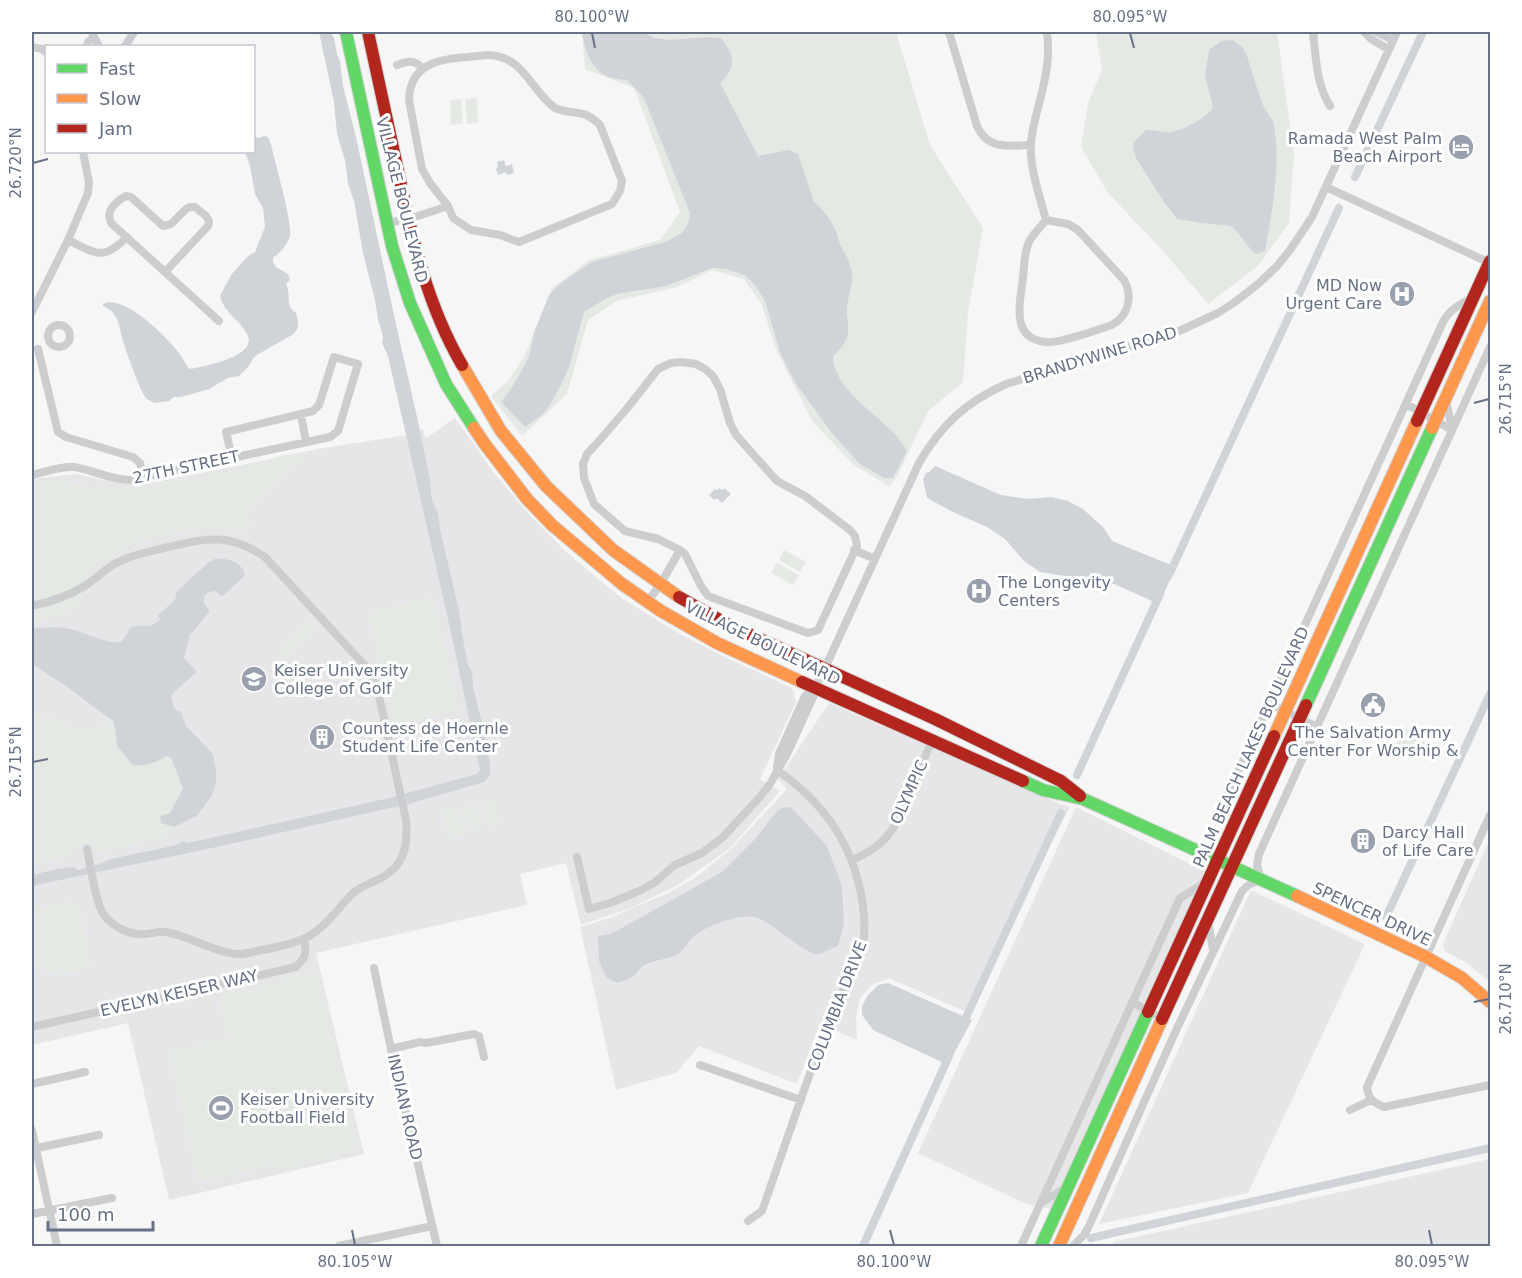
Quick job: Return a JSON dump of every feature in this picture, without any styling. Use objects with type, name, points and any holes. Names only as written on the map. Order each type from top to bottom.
[{"type":"street","points":[[125,45],[135,32]]},
{"type":"street","name":"VILLAGE BOULEVARD","points":[[346,32],[393,246],[410,303],[446,384],[484,444],[527,499],[552,525],[599,566],[648,602],[717,643],[1043,790],[1083,799],[1232,867]]},
{"type":"street","name":"VILLAGE BOULEVARD","points":[[368,32],[408,219],[430,296],[451,346],[487,409],[501,432],[534,473],[590,530],[673,594],[727,624],[940,721],[1061,781],[1083,799]]},
{"type":"street","points":[[949,32],[977,126],[982,135],[990,142],[1000,146],[1030,145]]},
{"type":"street","points":[[1046,220],[1036,183],[1030,145],[1047,66],[1047,32]]},
{"type":"street","points":[[1313,32],[1320,84],[1323,95],[1330,106]]},
{"type":"street","points":[[1364,32],[1388,49]]},
{"type":"street","points":[[1376,32],[1393,40]]},
{"type":"street","name":"BRANDYWINE ROAD","points":[[577,857],[590,909],[654,883],[675,865],[702,853],[723,837],[770,784],[777,770],[779,754],[805,696],[815,688],[825,669],[928,447],[947,423],[983,395],[1006,384],[1177,332],[1218,313],[1251,290],[1277,266],[1312,217],[1397,32]]},
{"type":"street","points":[[488,55],[499,56],[514,63],[551,106],[564,112],[584,113],[596,121],[600,124],[622,181],[620,191],[612,204],[519,242],[500,235],[471,230],[453,218],[448,206],[422,169],[409,100],[411,85],[423,69],[436,61],[488,55]]},
{"type":"street","points":[[397,65],[411,61],[423,69]]},
{"type":"street","points":[[32,312],[68,240],[88,193],[89,182],[83,153]]},
{"type":"street","points":[[1326,187],[1490,262]]},
{"type":"street","points":[[165,272],[208,226],[209,221],[195,207],[190,207],[171,224],[163,226],[131,197],[126,196],[108,214],[112,224],[219,321]]},
{"type":"street","points":[[388,223],[448,206]]},
{"type":"street","points":[[1046,220],[1068,224],[1078,230],[1124,280],[1129,300],[1126,310],[1112,325],[1053,343],[1037,340],[1025,332],[1018,312],[1026,250],[1032,236],[1046,220]]},
{"type":"street","points":[[68,240],[98,254],[103,254],[114,250],[127,237]]},
{"type":"street","name":"PALM BEACH LAKES BOULEVARD","points":[[1041,1246],[1490,262]]},
{"type":"street","points":[[1226,798],[1447,315],[1457,305],[1474,297]]},
{"type":"street","name":"PALM BEACH LAKES BOULEVARD","points":[[1059,1246],[1491,301]]},
{"type":"street","points":[[51,343],[46,349],[35,348],[58,432],[66,437],[133,457],[140,464],[143,477]]},
{"type":"street","points":[[1073,1246],[1089,1226],[1213,951],[1243,890],[1251,883],[1261,880],[1257,865],[1258,857],[1491,346]]},
{"type":"street","name":"27TH STREET","points":[[32,475],[69,467],[130,480],[330,437],[338,431],[358,364],[333,357],[319,405],[313,411],[301,415]]},
{"type":"street","points":[[681,362],[700,366],[712,376],[720,389],[736,435],[777,481],[805,496],[850,530],[857,541],[857,546],[818,630],[808,633],[708,596],[685,554],[680,550],[658,539],[625,531],[594,504],[585,484],[583,464],[587,454],[658,369],[671,363],[681,362]]},
{"type":"street","points":[[1446,399],[1452,430]]},
{"type":"street","points":[[1406,404],[1452,430]]},
{"type":"street","points":[[232,458],[226,432],[301,415],[306,442]]},
{"type":"street","points":[[32,606],[75,592],[117,562],[140,553],[204,539],[227,540],[250,548],[265,557],[373,677],[380,698],[407,836],[406,846],[399,862],[388,874],[360,888],[320,928],[304,939],[283,946],[240,954],[166,932],[132,933],[114,925],[103,915],[87,849]]},
{"type":"street","points":[[648,602],[680,550]]},
{"type":"street","points":[[854,550],[875,559]]},
{"type":"street","points":[[1338,554],[1354,561]]},
{"type":"street","points":[[1368,568],[1385,577]]},
{"type":"street","points":[[1269,703],[1317,727]]},
{"type":"street","name":"OLYMPIC","points":[[852,861],[882,843],[894,827],[932,741]]},
{"type":"street","name":"COLUMBIA DRIVE","points":[[748,1221],[762,1211],[830,1018],[860,952],[864,937],[860,885],[844,842],[826,815],[805,791],[777,770]]},
{"type":"street","points":[[1235,777],[1240,780],[1248,792]]},
{"type":"street","points":[[1491,815],[1367,1087],[1369,1097],[1384,1107],[1491,1084]]},
{"type":"street","name":"SPENCER DRIVE","points":[[1232,867],[1426,957],[1462,978],[1491,1002]]},
{"type":"street","points":[[1021,1246],[1180,898],[1208,882]]},
{"type":"street","points":[[1208,919],[1213,951]]},
{"type":"street","name":"EVELYN KEISER WAY","points":[[32,1027],[296,966],[303,960],[306,950],[304,939]]},
{"type":"street","name":"INDIAN ROAD","points":[[374,968],[437,1246]]},
{"type":"street","points":[[1132,1002],[1163,1019]]},
{"type":"street","points":[[391,1049],[474,1034],[479,1036],[484,1057]]},
{"type":"street","points":[[700,1065],[801,1100]]},
{"type":"street","points":[[32,1084],[85,1072]]},
{"type":"street","points":[[1350,1110],[1369,1097]]},
{"type":"street","points":[[32,1130],[33,1149],[57,1246]]},
{"type":"street","points":[[33,1149],[99,1135]]},
{"type":"street","points":[[1082,1159],[1111,1174]]},
{"type":"street","points":[[1042,1202],[1069,1186]]},
{"type":"street","points":[[32,1214],[112,1198]]},
{"type":"street","points":[[339,1246],[432,1226]]},
{"type":"shaded area","points":[[319,32],[330,32],[334,38],[340,61],[343,86],[418,421],[432,500],[438,513],[468,665],[472,672],[473,687],[485,735],[490,775],[484,782],[412,803],[32,886],[32,875],[73,867],[79,870],[111,859],[177,845],[183,841],[188,843],[389,798],[477,774],[480,770],[388,356],[382,343],[383,337],[363,253],[354,201],[337,134],[334,102]]},
{"type":"shaded area","points":[[582,32],[896,32],[930,145],[983,228],[968,312],[963,382],[928,411],[890,487],[854,465],[812,421],[776,349],[762,305],[744,279],[712,270],[677,287],[616,301],[588,320],[567,394],[522,436],[491,396],[508,381],[524,357],[552,288],[590,260],[660,240],[680,212],[634,88],[585,69]]},
{"type":"shaded area","points":[[582,32],[644,32],[654,38],[670,40],[721,38],[726,44],[732,61],[729,72],[720,83],[758,156],[789,150],[798,154],[814,202],[832,223],[849,262],[852,278],[847,312],[848,334],[843,346],[833,356],[835,367],[847,389],[896,435],[907,451],[893,478],[884,478],[860,464],[835,437],[796,384],[781,355],[765,301],[755,285],[745,275],[726,269],[712,268],[666,286],[617,294],[607,298],[584,312],[569,367],[550,405],[542,415],[525,427],[501,402],[529,357],[535,330],[549,295],[562,282],[592,262],[665,242],[682,233],[688,224],[690,213],[644,98],[627,80],[607,76],[594,66],[586,51]]},
{"type":"shaded area","points":[[1096,32],[1277,32],[1294,154],[1289,223],[1258,266],[1208,304],[1164,252],[1108,193],[1081,147],[1088,103],[1102,70]]},
{"type":"shaded area","points":[[1233,40],[1243,48],[1247,56],[1263,105],[1273,122],[1276,140],[1275,188],[1265,251],[1257,254],[1231,226],[1177,219],[1136,158],[1133,147],[1134,142],[1146,130],[1176,131],[1195,123],[1210,111],[1213,107],[1205,76],[1209,50],[1221,41]]},
{"type":"shaded area","points":[[477,98],[478,123],[467,124],[465,99]]},
{"type":"shaded area","points":[[461,99],[463,124],[451,125],[450,100]]},
{"type":"shaded area","points":[[255,137],[268,137],[271,144],[286,206],[290,236],[281,251],[273,258],[273,262],[276,267],[288,274],[290,280],[286,284],[289,303],[296,313],[298,328],[292,335],[255,356],[239,376],[228,378],[209,389],[154,403],[146,398],[140,388],[119,325],[112,312],[103,304],[112,302],[122,305],[144,319],[173,346],[190,369],[228,359],[245,348],[249,342],[247,334],[228,312],[220,296],[231,275],[248,256],[255,252],[265,227],[263,208],[255,194],[245,153],[255,153]]},
{"type":"shaded area","points":[[504,160],[506,166],[512,164],[514,173],[507,175],[506,172],[498,175],[497,162]]},
{"type":"shaded area","name":"Keiser University College of Golf","points":[[455,418],[495,474],[528,513],[565,551],[620,597],[680,634],[792,688],[796,702],[760,779],[780,791],[730,848],[678,885],[631,908],[581,925],[566,863],[520,874],[527,905],[316,953],[364,1154],[169,1200],[128,1023],[32,1045],[32,479],[77,474],[102,480],[144,484],[318,449],[406,435],[423,429],[425,439]]},
{"type":"shaded area","points":[[313,453],[278,480],[248,512],[252,526],[242,532],[216,528],[176,532],[134,543],[93,567],[74,611],[32,623],[32,482],[54,480],[94,487],[148,485],[224,472],[285,455]]},
{"type":"shaded area","points":[[935,466],[1001,495],[1028,499],[1051,497],[1068,501],[1083,509],[1104,528],[1112,541],[1176,567],[1159,604],[1114,584],[1040,572],[1024,561],[1005,539],[987,527],[927,498],[923,479],[926,473]]},
{"type":"shaded area","points":[[719,488],[722,490],[724,488],[731,494],[722,503],[709,495]]},
{"type":"shaded area","points":[[784,550],[806,562],[800,572],[779,560]]},
{"type":"shaded area","points":[[215,559],[225,559],[238,564],[245,575],[222,597],[216,591],[205,595],[203,602],[210,611],[190,635],[184,658],[197,672],[173,693],[171,699],[175,709],[181,712],[186,726],[213,754],[216,784],[211,797],[197,816],[174,827],[161,823],[160,816],[170,813],[183,789],[171,757],[166,756],[146,764],[133,765],[117,746],[113,721],[32,664],[32,629],[64,628],[103,640],[121,642],[129,628],[156,623],[160,619],[158,615],[175,600],[177,591]]},
{"type":"shaded area","points":[[777,563],[799,575],[793,585],[771,573]]},
{"type":"shaded area","points":[[434,597],[459,710],[393,725],[368,612]]},
{"type":"shaded area","points":[[312,619],[317,621],[317,628],[287,657],[281,655],[281,648]]},
{"type":"shaded area","points":[[829,703],[1070,807],[964,1011],[889,978],[873,984],[860,998],[856,1018],[857,1040],[820,1024],[797,1084],[699,1046],[676,1073],[616,1090],[580,927],[612,917],[668,893],[694,879],[732,848],[787,789],[778,779]]},
{"type":"shaded area","points":[[32,711],[75,727],[93,728],[113,721],[117,746],[161,760],[166,756],[171,757],[183,788],[170,814],[160,816],[161,823],[174,827],[164,838],[97,852],[93,844],[80,845],[63,858],[32,864]]},
{"type":"shaded area","points":[[1403,728],[1432,741],[1424,759],[1396,746]]},
{"type":"shaded area","points":[[494,800],[499,825],[488,827],[483,803]]},
{"type":"shaded area","points":[[475,804],[481,828],[469,831],[464,807]]},
{"type":"shaded area","points":[[458,806],[464,835],[448,838],[442,809]]},
{"type":"shaded area","points":[[791,807],[827,846],[842,886],[844,924],[838,946],[817,955],[758,918],[734,918],[698,933],[678,954],[647,964],[630,978],[617,983],[607,978],[599,961],[598,936],[611,934],[722,872],[756,838],[778,810]]},
{"type":"shaded area","points":[[1076,807],[1204,871],[1051,1209],[1024,1203],[918,1153]]},
{"type":"shaded area","points":[[1490,839],[1490,982],[1465,962],[1446,952],[1443,947]]},
{"type":"shaded area","points":[[1251,890],[1365,944],[1248,1193],[1099,1224]]},
{"type":"shaded area","points":[[68,902],[76,903],[80,907],[91,966],[61,974],[39,970],[32,966],[32,911]]},
{"type":"shaded area","points":[[317,970],[358,1145],[328,1159],[295,1166],[273,1166],[270,1155],[272,1165],[198,1182],[169,1051],[238,1035],[232,1031],[226,1032],[218,996]]},
{"type":"shaded area","points":[[888,983],[972,1020],[948,1065],[873,1030],[862,1015],[862,1006],[868,995],[878,985]]},
{"type":"shaded area","points":[[1490,1159],[1490,1246],[1114,1246],[1113,1242]]},
{"type":"waterway","points":[[1355,177],[1423,32]]},
{"type":"waterway","points":[[1169,575],[1339,208]]},
{"type":"waterway","points":[[1077,775],[1160,594]]},
{"type":"waterway","points":[[1386,917],[1490,694]]},
{"type":"waterway","points":[[962,1026],[1061,813]]},
{"type":"waterway","points":[[863,1246],[949,1056]]},
{"type":"waterway","points":[[1091,1238],[1490,1148]]},
{"type":"traffic: fast","points":[[346,32],[392,246],[410,303],[446,384],[474,428]]},
{"type":"traffic: fast","points":[[1306,705],[1432,428]]},
{"type":"traffic: fast","points":[[1023,781],[1043,790],[1083,799],[1297,896]]},
{"type":"traffic: fast","points":[[1041,1246],[1148,1012]]},
{"type":"traffic: slow","points":[[1432,428],[1490,301]]},
{"type":"traffic: slow","points":[[462,365],[501,431],[546,486],[613,550],[679,597]]},
{"type":"traffic: slow","points":[[1274,736],[1417,421]]},
{"type":"traffic: slow","points":[[474,428],[527,499],[552,525],[622,584],[661,611],[717,643],[802,682]]},
{"type":"traffic: slow","points":[[1297,896],[1426,957],[1462,978],[1490,1002]]},
{"type":"traffic: slow","points":[[1059,1246],[1162,1019]]},
{"type":"traffic: jam","points":[[368,32],[403,196],[422,271],[439,319],[462,365]]},
{"type":"traffic: jam","points":[[1417,421],[1490,261]]},
{"type":"traffic: jam","points":[[679,597],[727,624],[935,719],[1061,781],[1080,796]]},
{"type":"traffic: jam","points":[[802,682],[1023,781]]},
{"type":"traffic: jam","points":[[1162,1019],[1306,705]]},
{"type":"traffic: jam","points":[[1148,1012],[1274,736]]},
{"type":"place","name":"Ramada West Palm Beach Airport","points":[[1461,147]]},
{"type":"place","name":"MD Now Urgent Care","points":[[1402,294]]},
{"type":"place","name":"The Longevity Centers","points":[[979,591]]},
{"type":"place","name":"Keiser University College of Golf","points":[[254,679]]},
{"type":"place","name":"The Salvation Army Center For Worship &","points":[[1373,705]]},
{"type":"place","name":"Countess de Hoernle Student Life Center","points":[[322,737]]},
{"type":"place","name":"Darcy Hall of Life Care","points":[[1363,841]]},
{"type":"place","name":"Keiser University Football Field","points":[[221,1108]]}]
